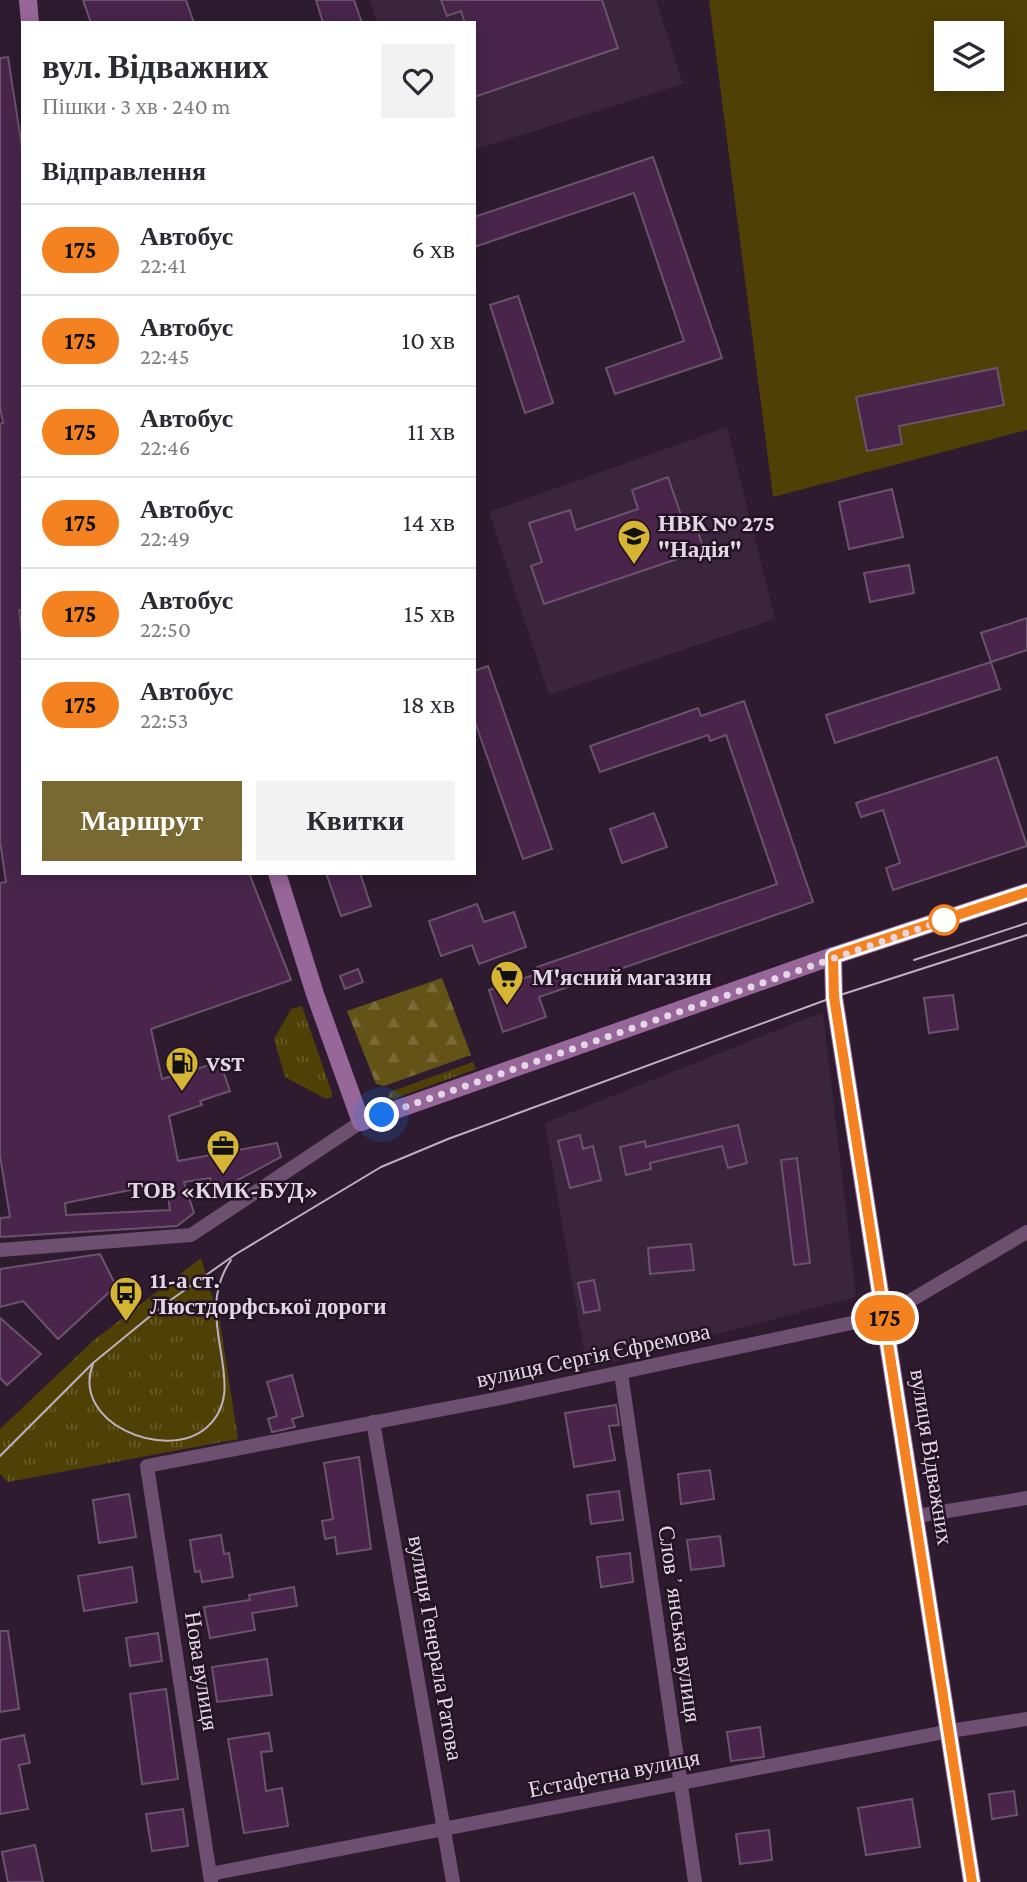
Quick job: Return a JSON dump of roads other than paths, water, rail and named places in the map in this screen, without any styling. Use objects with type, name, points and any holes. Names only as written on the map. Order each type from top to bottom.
[{"type":"street","points":[[28,0],[30,21]]},
{"type":"street","points":[[278,875],[361,1122]]},
{"type":"street","points":[[0,1250],[191,1235],[361,1122],[833,956],[1027,892]]},
{"type":"street","name":"вулиця Відважних","points":[[833,956],[834,997],[972,1882]]},
{"type":"street","name":"вулиця Сергія Єфремова","points":[[147,1466],[621,1373],[884,1316],[1027,1232]]},
{"type":"street","name":"Словʼянська вулиця","points":[[621,1373],[695,1882]]},
{"type":"street","name":"вулиця Генерала Ратова","points":[[373,1422],[453,1882]]},
{"type":"street","name":"Нова вулиця","points":[[147,1466],[210,1878]]},
{"type":"street","points":[[917,1516],[1027,1498]]},
{"type":"street","name":"Естафетна вулиця","points":[[210,1878],[680,1783],[950,1731],[1027,1719]]},
{"type":"tram line","points":[[914,960],[1027,923]]},
{"type":"tram line","points":[[0,1456],[93,1363],[165,1304],[236,1254],[381,1167],[448,1139],[834,997],[1027,935]]},
{"type":"tram line","points":[[93,1364],[90,1385],[95,1404],[108,1419],[126,1431],[168,1441],[189,1437],[206,1428],[219,1411],[224,1393],[216,1306],[220,1283],[231,1260]]},
{"type":"place","name":"НВК № 275 \"Надія\"","points":[[634,566]]},
{"type":"place","name":"М'ясний магазин","points":[[507,1007]]},
{"type":"place","name":"VST","points":[[182,1093]]},
{"type":"place","name":"ТОВ «КМК-БУД»","points":[[223,1176]]},
{"type":"place","name":"11-а ст. Люстдорфської дороги","points":[[126,1323]]}]
